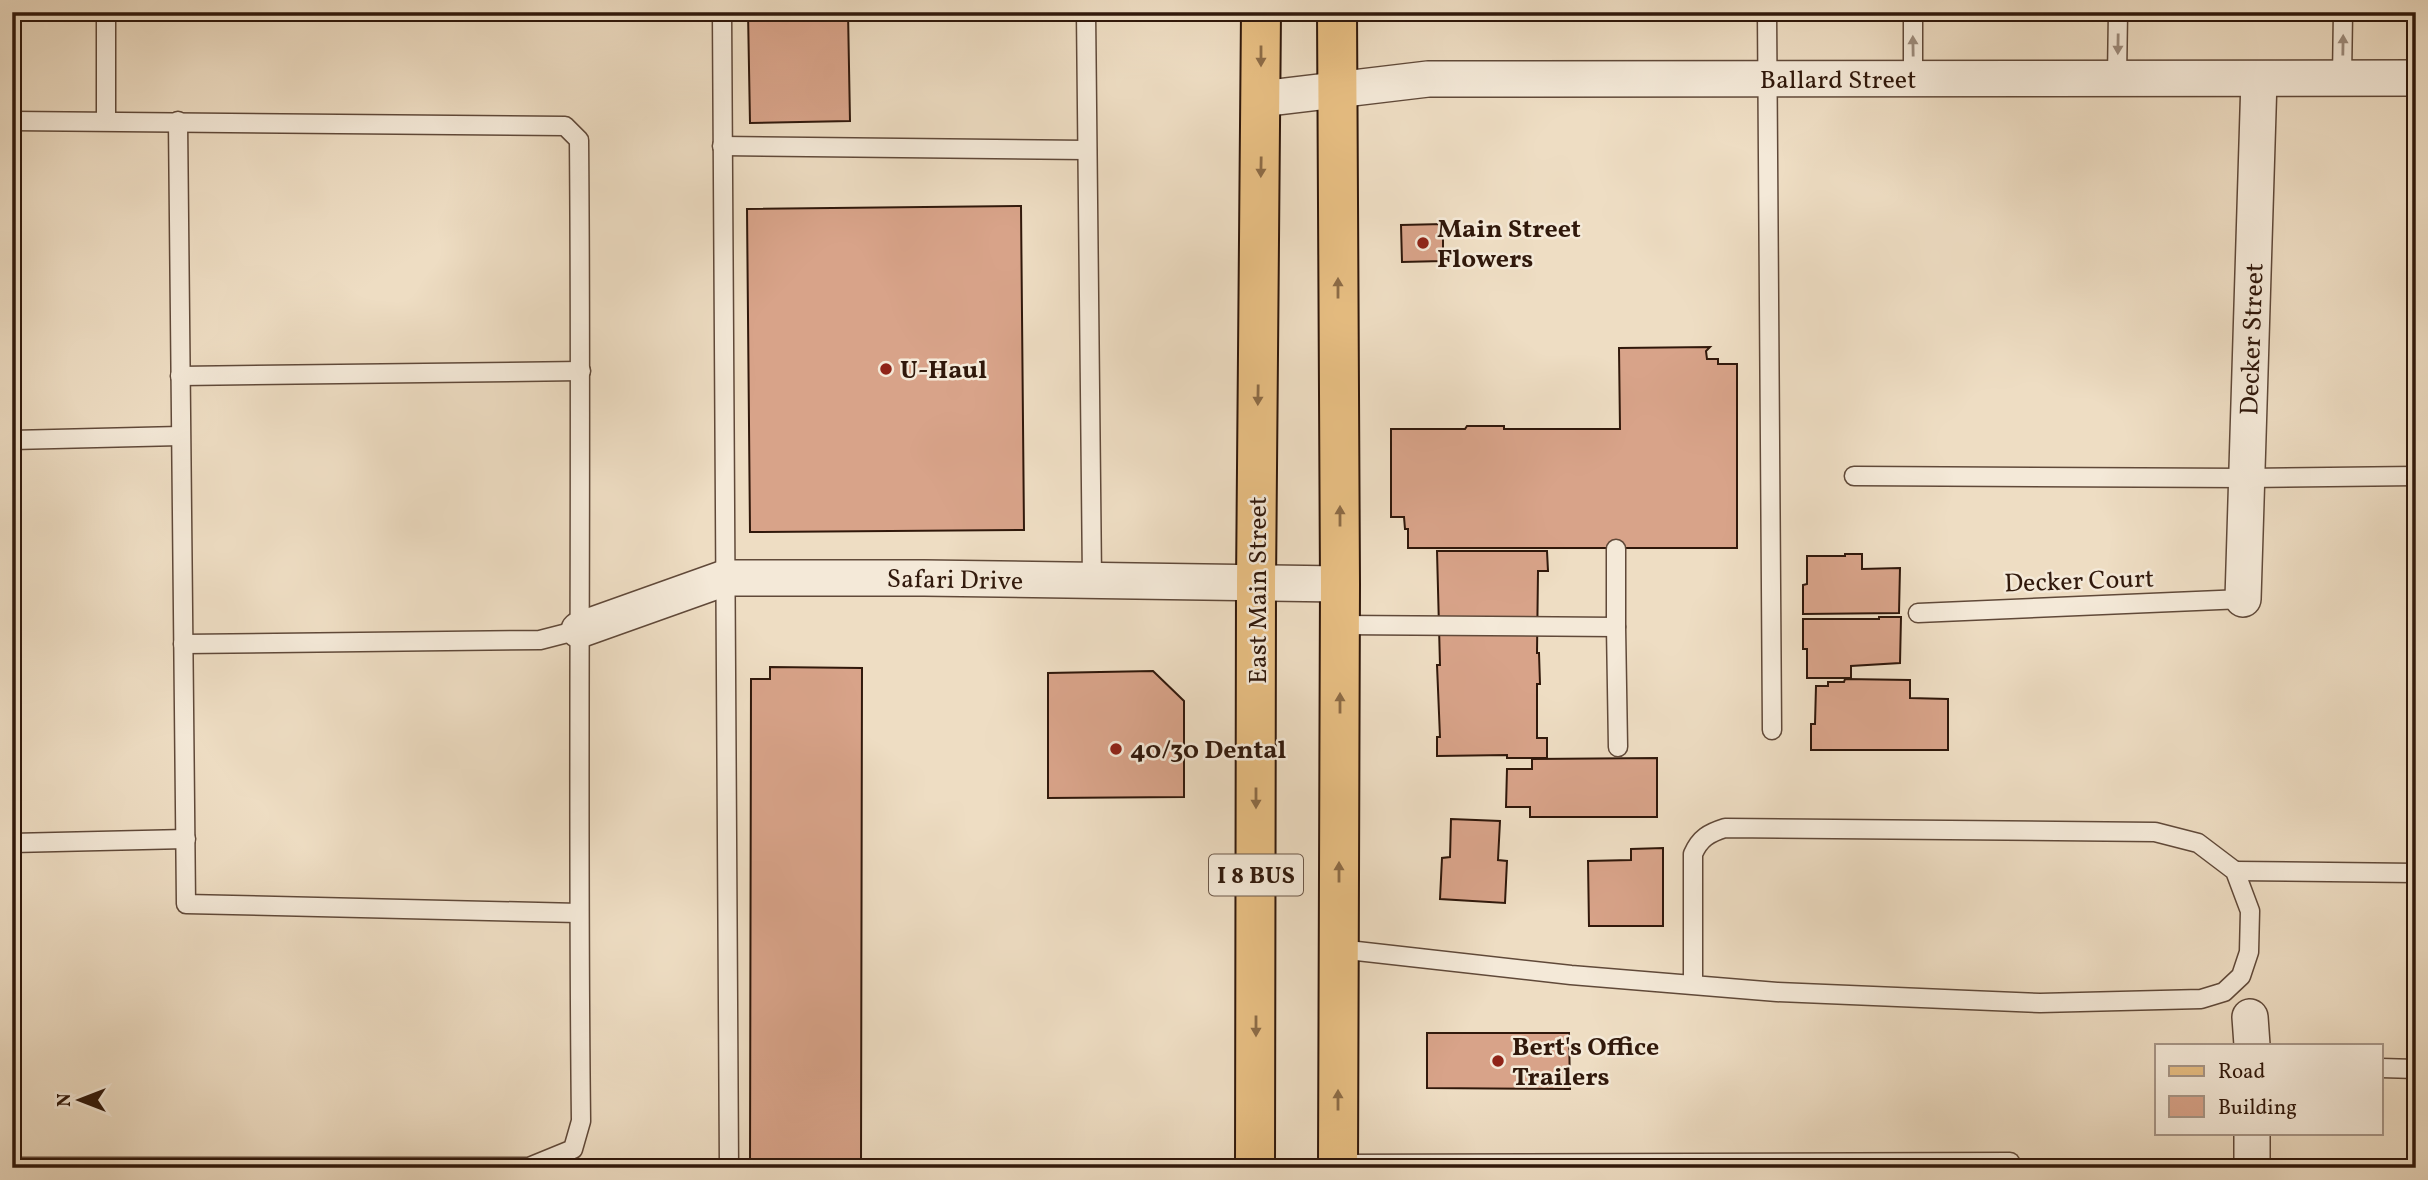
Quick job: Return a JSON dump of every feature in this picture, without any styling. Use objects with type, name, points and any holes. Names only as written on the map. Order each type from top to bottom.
[{"type":"main road","name":"East Main Street","points":[[1255,1168],[1261,12]]},
{"type":"main road","name":"I 8 BUS","points":[[1337,12],[1340,584],[1338,1166]]},
{"type":"street","name":"Ballard Street","points":[[1261,99],[1428,79],[1913,79],[2117,76],[2416,78]]},
{"type":"street","name":"Decker Street","points":[[2243,599],[2259,79]]},
{"type":"street","name":"Safari Drive","points":[[579,630],[725,578],[1340,584]]},
{"type":"street","points":[[2252,1134],[2252,1168]]},
{"type":"lane","points":[[106,12],[106,121]]},
{"type":"lane","points":[[722,12],[729,1168]]},
{"type":"lane","points":[[1086,12],[1092,580]]},
{"type":"lane","points":[[1767,12],[1772,730]]},
{"type":"lane","points":[[1913,12],[1913,79]]},
{"type":"lane","points":[[2117,76],[2118,12]]},
{"type":"lane","points":[[2342,78],[2343,12]]},
{"type":"lane","points":[[12,121],[565,126],[579,140],[581,371],[581,1121],[573,1149],[529,1167],[12,1167]]},
{"type":"lane","points":[[178,121],[186,904],[579,913]]},
{"type":"lane","points":[[722,146],[1087,150]]},
{"type":"lane","points":[[180,376],[581,371]]},
{"type":"lane","points":[[12,440],[180,436]]},
{"type":"lane","points":[[1854,476],[2416,476]]},
{"type":"lane","points":[[1616,550],[1618,747]]},
{"type":"lane","name":"Decker Court","points":[[1917,613],[2243,599]]},
{"type":"lane","points":[[1340,625],[1616,626]]},
{"type":"lane","points":[[183,644],[540,640],[579,630]]},
{"type":"lane","points":[[1339,949],[1544,972],[1693,985],[1777,992],[2040,1003],[2201,999],[2224,992],[2241,976],[2249,952],[2250,911],[2235,871],[2198,843],[2155,832],[1725,828],[1711,832],[1698,841],[1693,854],[1693,985]]},
{"type":"lane","points":[[12,843],[186,839]]},
{"type":"lane","points":[[2235,871],[2416,873]]},
{"type":"lane","points":[[2382,1068],[2416,1069]]},
{"type":"lane","points":[[1338,1166],[2010,1162]]},
{"type":"building","points":[[748,12],[848,12],[850,121],[750,123]]},
{"type":"building","name":"U-Haul","points":[[1021,206],[1024,530],[750,532],[747,209]]},
{"type":"building","name":"Main Street Flowers","points":[[1443,224],[1443,261],[1402,262],[1401,225]]},
{"type":"building","points":[[1710,347],[1706,351],[1707,359],[1718,359],[1718,364],[1737,364],[1737,548],[1408,548],[1408,529],[1405,529],[1404,517],[1391,517],[1391,429],[1504,426],[1504,429],[1620,429],[1619,348]]},
{"type":"building","points":[[1437,551],[1547,551],[1548,571],[1538,571],[1537,653],[1540,684],[1537,684],[1537,738],[1547,738],[1547,758],[1507,758],[1507,755],[1437,756],[1437,737],[1440,737],[1437,665],[1440,665]]},
{"type":"building","points":[[1862,554],[1862,569],[1900,568],[1899,613],[1803,614],[1807,556]]},
{"type":"building","points":[[1901,617],[1900,663],[1851,666],[1851,678],[1807,678],[1803,619]]},
{"type":"building","points":[[770,667],[862,668],[861,1168],[750,1168],[751,679],[770,679]]},
{"type":"building","name":"40/30 Dental","points":[[1153,671],[1184,701],[1184,797],[1048,798],[1048,673]]},
{"type":"building","points":[[1845,679],[1910,680],[1910,698],[1948,699],[1948,750],[1811,750],[1816,686],[1828,686],[1828,682],[1844,682]]},
{"type":"building","points":[[1657,758],[1657,817],[1530,817],[1530,807],[1506,807],[1507,769],[1532,769],[1532,759]]},
{"type":"building","points":[[1451,819],[1500,821],[1498,860],[1507,861],[1505,903],[1440,899],[1442,858],[1450,857]]},
{"type":"building","points":[[1663,848],[1663,926],[1589,926],[1588,861],[1631,860],[1631,849]]},
{"type":"building","name":"Bert's Office Trailers","points":[[1427,1033],[1569,1033],[1570,1089],[1427,1088]]},
{"type":"place","name":"Main Street Flowers","points":[[1423,243]]},
{"type":"place","name":"U-Haul","points":[[886,369]]},
{"type":"place","name":"40/30 Dental","points":[[1116,749]]},
{"type":"place","name":"Bert's Office Trailers","points":[[1498,1061]]}]
